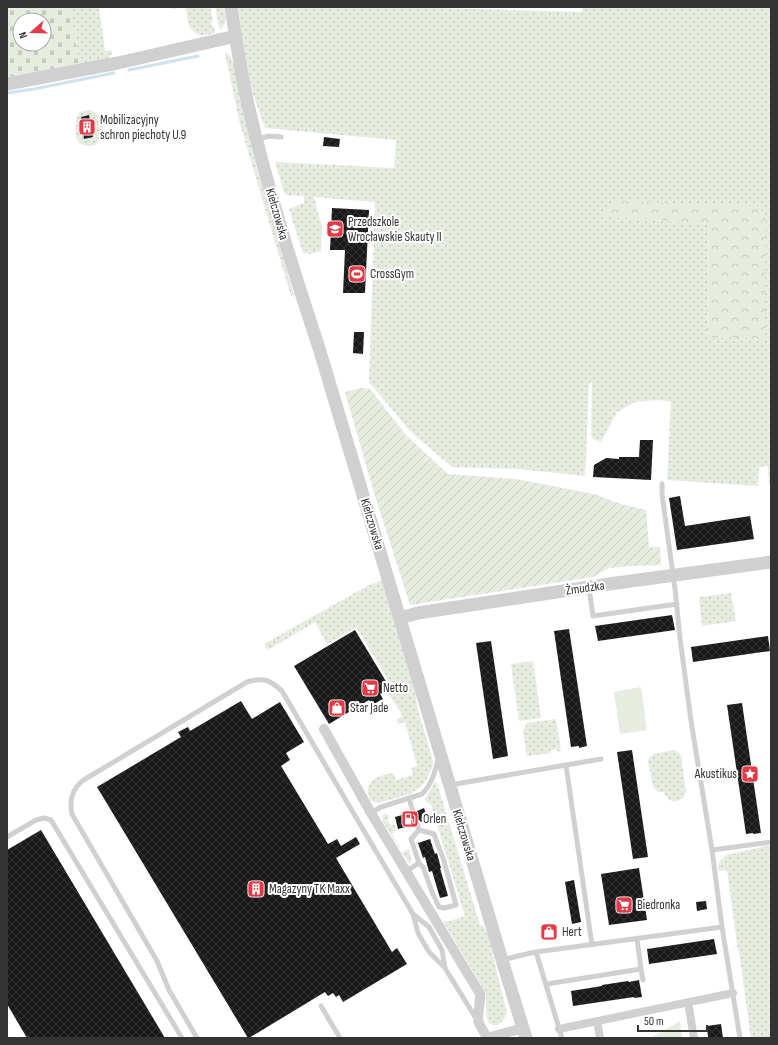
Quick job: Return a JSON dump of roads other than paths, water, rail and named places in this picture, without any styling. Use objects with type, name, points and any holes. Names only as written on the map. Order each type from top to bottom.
[{"type":"street","name":"Kiełczowska","points":[[231,7],[243,82],[270,192],[322,355],[439,750],[525,1033]]},
{"type":"street","points":[[7,84],[112,64],[236,36]]},
{"type":"street","name":"Żmudzka","points":[[400,618],[418,613],[771,562]]},
{"type":"street","points":[[324,729],[371,813],[480,994],[478,1022],[487,1038],[525,1033]]},
{"type":"street","points":[[560,1029],[733,993]]},
{"type":"street","points":[[688,1002],[694,1038]]},
{"type":"street","points":[[597,1021],[600,1038]]},
{"type":"lane","points":[[257,139],[269,136],[281,137]]},
{"type":"lane","points":[[662,484],[680,638],[722,927],[740,1038]]},
{"type":"lane","points":[[589,588],[593,616],[677,604]]},
{"type":"lane","points":[[197,1038],[168,990],[157,961],[72,814],[70,806],[72,793],[76,786],[82,781],[247,682],[255,680],[266,680],[273,683],[282,691],[413,914],[418,933],[429,952],[446,968],[478,1022]]},
{"type":"lane","points":[[371,813],[381,807],[422,794],[435,774],[439,750]]},
{"type":"lane","points":[[450,785],[600,759]]},
{"type":"lane","points":[[566,764],[592,945]]},
{"type":"lane","points":[[410,798],[414,812]]},
{"type":"lane","points":[[7,837],[36,820],[44,818],[51,820],[182,1038]]},
{"type":"lane","points":[[417,824],[419,830]]},
{"type":"lane","points":[[419,830],[434,834],[444,862],[456,905],[444,908],[439,907],[423,866],[419,862],[411,839],[419,830]]},
{"type":"lane","points":[[712,850],[771,842]]},
{"type":"lane","points":[[407,871],[419,862]]},
{"type":"lane","points":[[413,914],[428,928],[442,950],[446,968]]},
{"type":"lane","points":[[502,960],[536,952],[722,927]]},
{"type":"lane","points":[[637,939],[643,980]]},
{"type":"lane","points":[[536,952],[562,1038]]},
{"type":"lane","points":[[546,985],[641,970]]},
{"type":"lane","points":[[321,1006],[340,1038]]},
{"type":"waterway","points":[[129,70],[198,56]]},
{"type":"waterway","points":[[7,93],[114,73]]},
{"type":"place","name":"Mobilizacyjny schron piechoty U.9","points":[[87,127]]},
{"type":"place","name":"Przedszkole Wrocławskie Skauty II","points":[[335,229]]},
{"type":"place","name":"CrossGym","points":[[357,274]]},
{"type":"place","name":"Netto","points":[[370,688]]},
{"type":"place","name":"Star Jade","points":[[337,708]]},
{"type":"place","name":"Akustikus","points":[[750,774]]},
{"type":"place","name":"Orlen","points":[[410,819]]},
{"type":"place","name":"Magazyny TK Maxx","points":[[256,889]]},
{"type":"place","name":"Biedronka","points":[[624,905]]},
{"type":"place","name":"Hert","points":[[549,932]]}]
